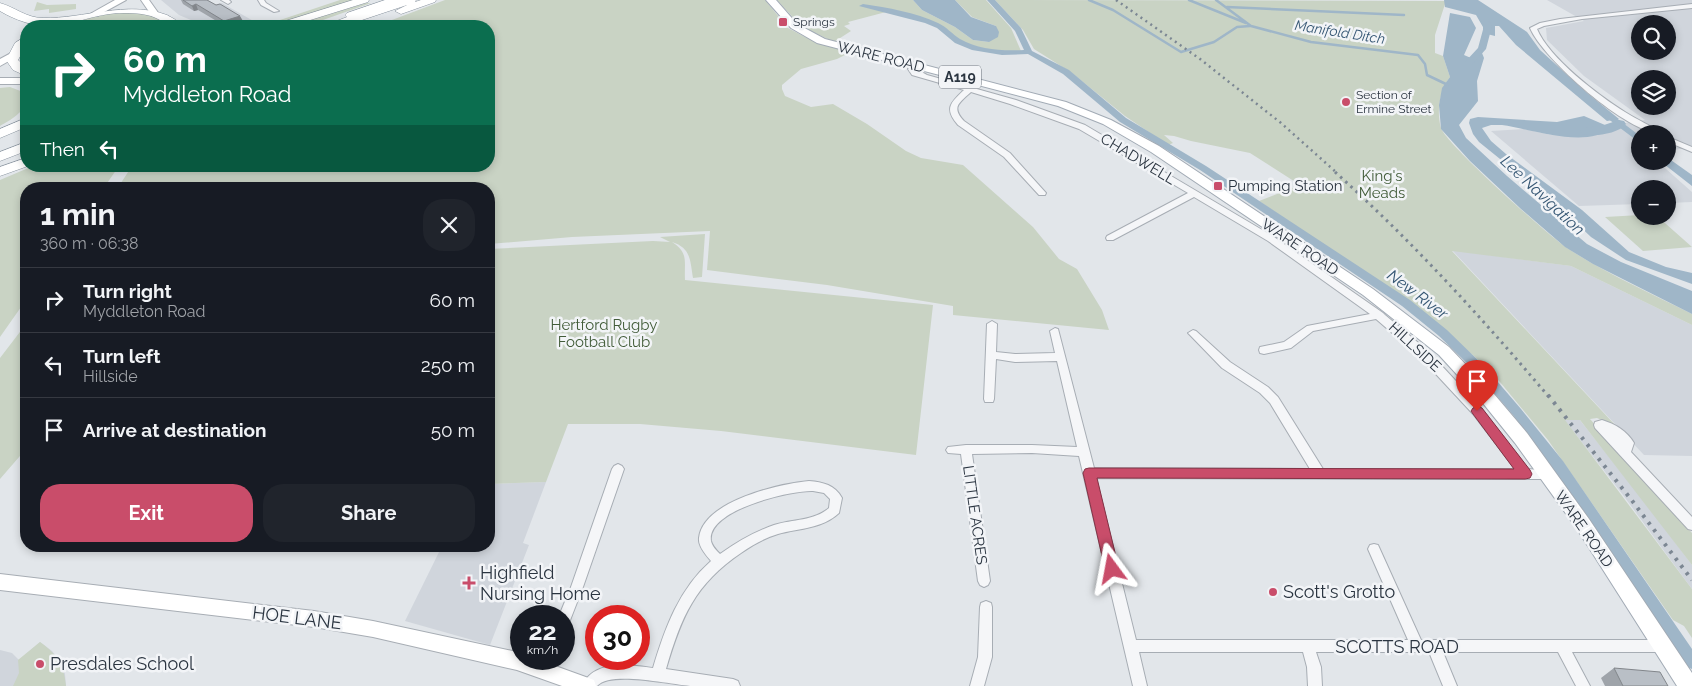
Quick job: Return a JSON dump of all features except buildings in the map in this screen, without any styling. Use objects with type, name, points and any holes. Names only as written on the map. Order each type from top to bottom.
[{"type":"highway","points":[[299,20],[364,0]]},
{"type":"highway","points":[[336,20],[396,0]]},
{"type":"highway","points":[[352,20],[411,0]]},
{"type":"highway","points":[[377,20],[431,0]]},
{"type":"highway","points":[[0,6],[18,17],[28,20]]},
{"type":"highway","points":[[50,20],[127,10],[155,14],[166,20]]},
{"type":"highway","points":[[0,19],[18,40],[13,63],[20,68]]},
{"type":"highway","points":[[0,134],[20,125]]},
{"type":"highway","points":[[0,149],[20,141]]},
{"type":"highway","points":[[0,157],[20,149]]},
{"type":"highway","points":[[0,172],[20,164]]},
{"type":"main road","name":"WARE ROAD","points":[[771,0],[794,26],[809,36],[833,45],[1073,108],[1113,125],[1155,149],[1368,292],[1419,330],[1444,351],[1488,398],[1546,474],[1582,524],[1689,686]]},
{"type":"street","points":[[94,14],[122,0]]},
{"type":"street","points":[[145,0],[155,14]]},
{"type":"street","points":[[261,0],[263,4],[276,11]]},
{"type":"street","points":[[1643,125],[1611,106],[1565,67],[1539,42],[1533,28],[1539,25],[1692,6]]},
{"type":"street","points":[[0,63],[18,40]]},
{"type":"street","name":"CHADWELL","points":[[915,65],[912,69],[915,72],[1013,102],[1082,127],[1271,239],[1349,292]]},
{"type":"street","points":[[0,81],[20,81]]},
{"type":"street","points":[[970,89],[952,106],[955,116],[961,123],[1015,162],[1042,193]]},
{"type":"street","points":[[1676,143],[1692,150]]},
{"type":"street","points":[[1110,238],[1195,193]]},
{"type":"street","name":"HILLSIDE","points":[[1349,292],[1380,315],[1452,382],[1477,411],[1525,474]]},
{"type":"street","name":"HILLSIDE","points":[[1264,350],[1287,345],[1310,328],[1380,315]]},
{"type":"street","points":[[989,398],[992,324]]},
{"type":"street","points":[[1055,331],[1140,686]]},
{"type":"street","points":[[1193,333],[1226,365],[1264,390],[1274,400],[1319,473]]},
{"type":"street","points":[[990,355],[1015,358],[1061,357]]},
{"type":"street","name":"LITTLE ACRES","points":[[966,449],[984,581]]},
{"type":"street","name":"LITTLE ACRES","points":[[952,450],[1032,449],[1084,452]]},
{"type":"street","points":[[1623,451],[1692,525]]},
{"type":"street","points":[[569,605],[618,470]]},
{"type":"street","points":[[1089,473],[1546,474]]},
{"type":"street","points":[[658,675],[671,630],[682,605],[697,582],[718,561],[770,531],[827,517],[835,510],[836,498],[829,490],[808,486],[758,497],[726,511],[711,522],[705,535],[708,548],[718,561]]},
{"type":"street","points":[[1374,548],[1418,647]]},
{"type":"street","name":"HOE LANE","points":[[0,582],[20,582],[314,619],[373,628],[510,657]]},
{"type":"street","points":[[977,686],[985,657],[986,607]]},
{"type":"street","name":"SCOTTS ROAD","points":[[1131,646],[1662,646]]},
{"type":"street","points":[[1434,646],[1450,686]]},
{"type":"street","points":[[1308,647],[1314,667],[1315,686]]},
{"type":"street","points":[[1562,647],[1583,686]]},
{"type":"street","name":"HOE LANE","points":[[554,670],[588,686]]},
{"type":"street","points":[[588,686],[602,674],[630,673],[658,675],[733,686]]},
{"type":"shaded area","points":[[161,0],[207,0],[215,5],[222,3],[252,20],[191,20],[179,15]]},
{"type":"shaded area","points":[[1547,0],[1692,0],[1692,147],[1676,150],[1676,125],[1631,125],[1631,170],[1667,170],[1692,192],[1692,202],[1676,203],[1676,180],[1631,180],[1631,204],[1579,206],[1491,131],[1524,129],[1551,135],[1608,132],[1619,124],[1645,120],[1638,115],[1676,115],[1676,70],[1631,70],[1631,110],[1584,76],[1547,40],[1546,28],[1584,21]]},
{"type":"shaded area","points":[[1452,250],[1571,266],[1692,325],[1692,456],[1644,455]]},
{"type":"shaded area","points":[[1548,399],[1579,419],[1648,506],[1692,565],[1692,589],[1623,495]]},
{"type":"shaded area","name":"Highfield Nursing Home","points":[[546,482],[523,543],[529,545],[490,645],[405,621],[439,552],[495,552],[495,484]]},
{"type":"shaded area","name":"Presdales School","points":[[40,642],[52,651],[61,662],[66,686],[0,686],[0,650],[12,653],[19,660]]},
{"type":"green space","points":[[340,0],[359,0],[294,20],[280,20]]},
{"type":"green space","points":[[445,0],[765,0],[788,28],[805,37],[851,52],[837,59],[801,69],[782,85],[785,96],[811,107],[833,104],[867,124],[906,151],[921,158],[963,165],[1033,227],[1059,259],[1077,269],[1102,310],[1109,330],[953,315],[953,306],[827,285],[707,270],[710,231],[572,237],[495,243],[495,182],[122,182],[128,172],[495,172],[495,20],[392,20]]},
{"type":"green space","points":[[777,0],[913,0],[922,10],[955,27],[973,40],[989,42],[996,26],[972,17],[955,0],[986,0],[1011,28],[1021,51],[998,51],[974,46],[960,40],[945,28],[932,21],[889,9],[886,12],[848,22],[850,24],[844,26],[851,31],[834,42],[801,26]]},
{"type":"green space","name":"King's Meads","points":[[995,0],[1446,1],[1435,35],[1435,53],[1443,56],[1450,77],[1441,95],[1439,108],[1441,128],[1447,137],[1499,190],[1567,248],[1613,275],[1692,314],[1692,325],[1571,266],[1452,251],[1617,427],[1597,418],[1590,419],[1692,533],[1692,565],[1580,420],[1565,420],[1692,589],[1692,638],[1684,626],[1673,620],[1548,440],[1500,382],[1475,357],[1419,309],[1259,201],[1300,185],[1250,153],[1164,135],[1173,143],[1168,145],[1125,116],[1072,73],[1034,49],[1023,30]]},
{"type":"green space","points":[[37,2],[47,5],[76,4],[76,9],[49,13],[49,9],[34,11]]},
{"type":"green space","points":[[366,3],[371,3],[323,20],[310,20]]},
{"type":"green space","points":[[138,12],[160,20],[79,20],[106,13]]},
{"type":"green space","points":[[10,87],[20,91],[20,112],[0,126],[0,88]]},
{"type":"green space","points":[[20,172],[115,172],[108,182],[20,182],[20,309],[0,337],[0,180]]},
{"type":"green space","points":[[1631,216],[1631,225],[1667,225],[1692,247],[1643,251],[1605,217]]},
{"type":"green space","name":"Hertford Rugby Football Club","points":[[705,234],[702,277],[693,278],[689,255],[683,248],[672,242],[683,254],[685,280],[933,305],[916,455],[721,431],[640,424],[568,424],[546,482],[495,484],[495,249],[653,241],[670,242],[660,237]]},
{"type":"green space","points":[[20,332],[20,456],[0,479],[0,358]]},
{"type":"green space","name":"Presdales School","points":[[40,642],[59,661],[66,686],[13,686],[19,673],[18,660]]},
{"type":"water","points":[[913,0],[955,0],[971,17],[996,26],[999,32],[998,37],[989,42],[973,40],[955,27],[922,10]]},
{"type":"water","points":[[1444,0],[1478,0],[1527,32],[1540,50],[1619,119],[1607,121],[1516,45],[1499,26],[1495,26],[1495,36],[1483,33],[1483,27],[1476,15],[1445,7]]},
{"type":"water","points":[[1450,13],[1470,17],[1476,28],[1464,55],[1471,58],[1476,52],[1482,53],[1484,58],[1477,81],[1478,101],[1459,125],[1466,138],[1507,176],[1587,244],[1621,262],[1692,291],[1692,314],[1593,264],[1565,247],[1470,161],[1441,129],[1439,105],[1442,88],[1450,77],[1443,56]]},
{"type":"water","points":[[1584,116],[1612,128],[1601,134],[1588,137],[1573,137],[1558,136],[1502,125],[1491,125],[1482,128],[1491,141],[1506,154],[1582,210],[1629,252],[1666,267],[1692,273],[1692,284],[1626,260],[1591,237],[1557,205],[1479,142],[1473,134],[1469,123],[1470,119],[1478,117],[1557,122]]},
{"type":"water","points":[[1676,164],[1692,175],[1692,186],[1672,170],[1676,170]]},
{"type":"waterway","name":"New River","points":[[991,0],[1018,30],[1029,52]]},
{"type":"waterway","points":[[1089,0],[1113,10],[1181,52],[1214,42],[1237,27],[1250,26]]},
{"type":"waterway","points":[[1189,0],[1246,23]]},
{"type":"waterway","name":"Manifold Ditch","points":[[1216,0],[1251,26],[1311,42],[1418,55],[1425,64],[1427,75],[1448,85]]},
{"type":"waterway","name":"New River","points":[[863,6],[928,21],[940,27],[958,41],[974,48],[1002,53],[1029,52]]},
{"type":"waterway","points":[[1227,7],[1404,15]]},
{"type":"waterway","points":[[1468,64],[1482,49],[1488,26],[1484,20]]},
{"type":"waterway","name":"New River","points":[[1029,52],[1066,72],[1123,120],[1203,168],[1406,303],[1443,333],[1481,370],[1517,412],[1558,465],[1692,662]]},
{"type":"waterway","points":[[1602,110],[1631,133]]},
{"type":"waterway","points":[[1587,131],[1603,130],[1619,124]]},
{"type":"railway","points":[[1116,0],[1200,59],[1281,123],[1337,173]]},
{"type":"railway","points":[[1335,172],[1364,198],[1446,281],[1549,397]]},
{"type":"railway","points":[[1548,395],[1692,580]]},
{"type":"place","name":"Springs","points":[[783,22]]},
{"type":"place","name":"Section of Ermine Street","points":[[1346,102]]},
{"type":"place","name":"Pumping Station","points":[[1218,186]]},
{"type":"place","name":"Highfield Nursing Home","points":[[469,583]]},
{"type":"place","name":"Scott's Grotto","points":[[1273,592]]},
{"type":"place","name":"Presdales School","points":[[40,664]]},
{"type":"route","points":[[1112,569],[1089,473],[1525,474],[1477,411]]},
{"type":"water label","name":"Lee Navigation","points":[[1543,195]]}]
